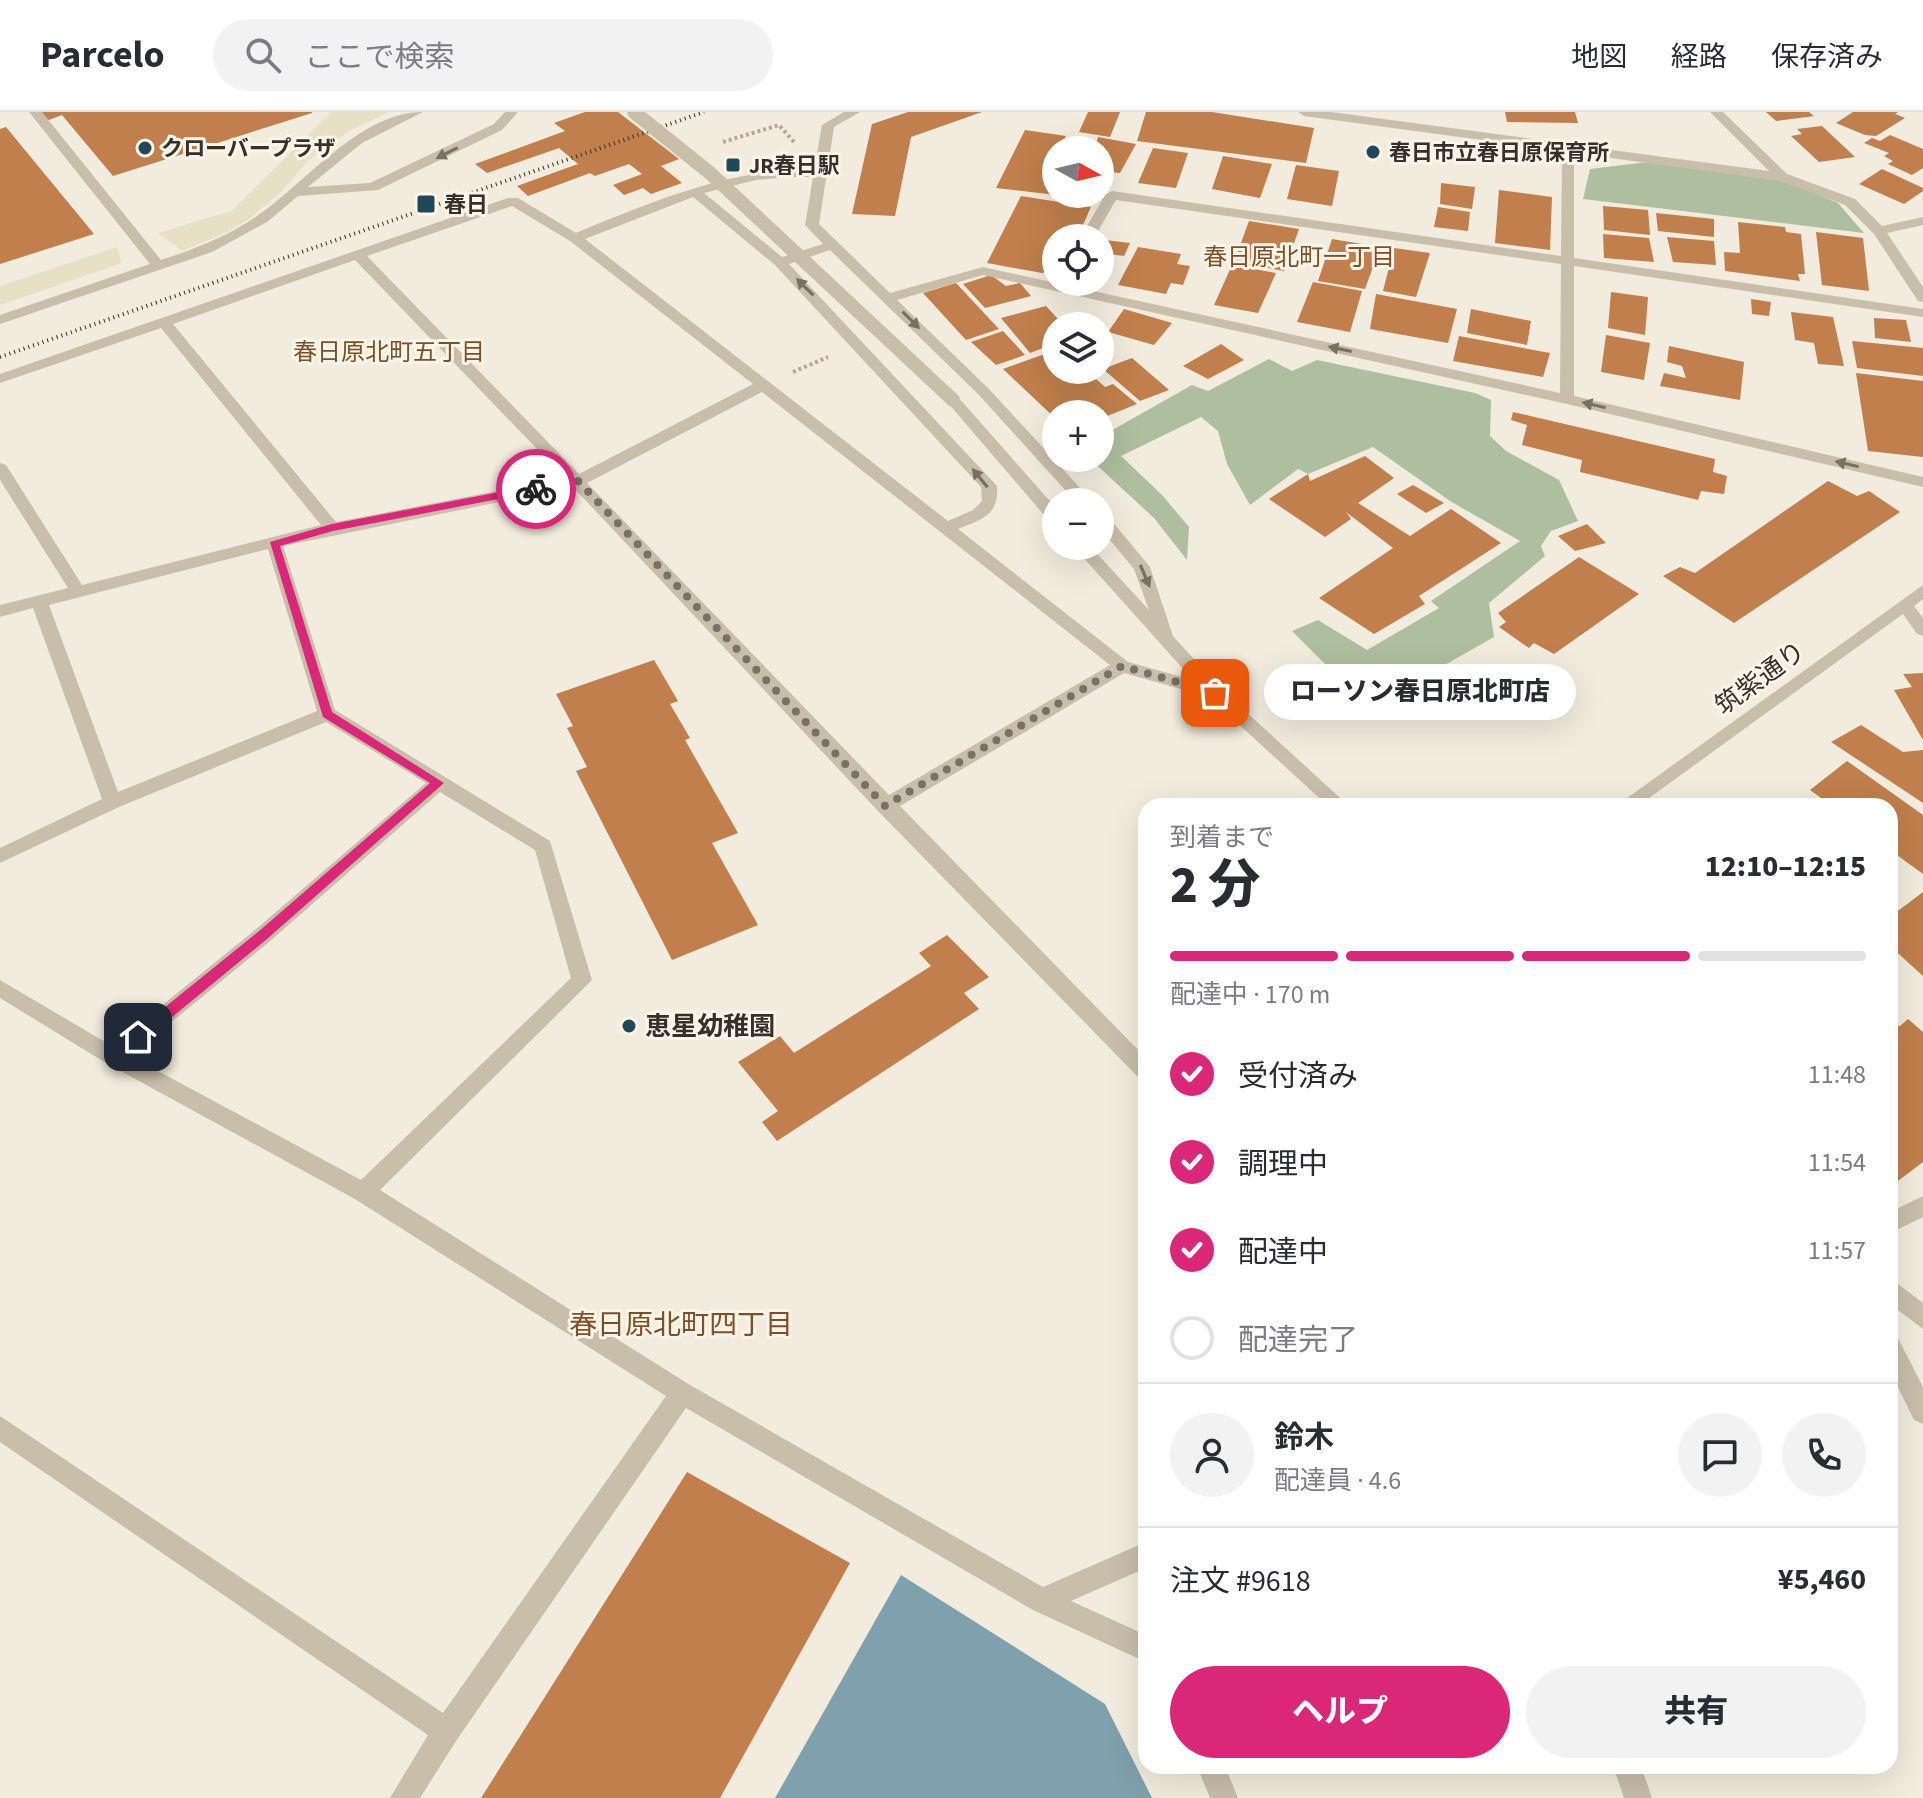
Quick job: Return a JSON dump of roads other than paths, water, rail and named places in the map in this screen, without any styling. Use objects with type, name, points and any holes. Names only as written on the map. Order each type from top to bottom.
[{"type":"street","points":[[35,112],[159,266]]},
{"type":"street","points":[[0,320],[207,249],[262,219],[358,140],[417,112]]},
{"type":"street","points":[[297,192],[373,187],[498,127],[512,112]]},
{"type":"street","points":[[634,112],[710,173],[953,400],[1042,502]]},
{"type":"street","points":[[854,112],[828,125],[812,225],[984,392],[1072,488]]},
{"type":"street","points":[[1304,112],[1568,145],[1782,177],[1850,202],[1879,231],[1923,298]]},
{"type":"street","points":[[1716,112],[1782,177]]},
{"type":"street","points":[[1567,399],[1568,145]]},
{"type":"street","points":[[575,238],[694,191],[779,170],[819,173]]},
{"type":"street","points":[[694,191],[780,262],[989,486],[990,502],[979,514],[947,528]]},
{"type":"street","points":[[1095,224],[1112,195],[1923,313]]},
{"type":"street","points":[[0,379],[513,201],[575,238],[1122,666],[1215,693]]},
{"type":"street","points":[[1879,231],[1923,221]]},
{"type":"street","points":[[780,262],[833,245]]},
{"type":"street","points":[[359,256],[578,481],[885,806],[1138,1064]]},
{"type":"street","points":[[888,298],[983,271],[1042,281]]},
{"type":"street","points":[[1114,296],[1923,482]]},
{"type":"street","points":[[165,323],[332,528]]},
{"type":"street","points":[[0,611],[332,528],[578,481],[763,385]]},
{"type":"street","points":[[0,468],[77,590]]},
{"type":"street","points":[[1114,534],[1142,567],[1170,646]]},
{"type":"street","points":[[274,544],[327,714],[543,846],[582,980],[363,1192]]},
{"type":"street","points":[[1093,560],[1215,693],[1331,798]]},
{"type":"street","name":"筑紫通り","points":[[1636,798],[1923,591]]},
{"type":"street","points":[[39,601],[112,802]]},
{"type":"street","points":[[1905,605],[1923,630]]},
{"type":"street","points":[[885,806],[1122,666]]},
{"type":"street","points":[[0,856],[112,802],[327,714]]},
{"type":"street","points":[[113,1057],[262,936],[438,783]]},
{"type":"street","points":[[0,988],[113,1057],[363,1192],[682,1393],[1042,1601],[1138,1645]]},
{"type":"street","points":[[1898,1219],[1923,1206]]},
{"type":"street","points":[[1898,1296],[1923,1318]]},
{"type":"street","points":[[1898,1362],[1923,1412]]},
{"type":"street","points":[[404,1798],[446,1731],[682,1393]]},
{"type":"street","points":[[0,1428],[446,1731]]},
{"type":"street","points":[[1042,1601],[1138,1559]]},
{"type":"street","points":[[1214,1774],[1224,1798]]},
{"type":"street","points":[[1630,1774],[1638,1798]]},
{"type":"water","points":[[901,1575],[1105,1704],[1152,1798],[775,1798]]},
{"type":"railway","points":[[0,357],[704,112]]},
{"type":"place","name":"クローバープラザ","points":[[145,148]]},
{"type":"place","name":"春日市立春日原保育所","points":[[1373,152]]},
{"type":"place","name":"JR春日駅","points":[[733,165]]},
{"type":"place","name":"春日","points":[[426,204]]},
{"type":"place","name":"ローソン春日原北町店","points":[[1215,693]]},
{"type":"place","name":"恵星幼稚園","points":[[629,1026]]},
{"type":"district","name":"春日原北町一丁目","points":[[1299,257]]},
{"type":"district","name":"春日原北町五丁目","points":[[389,352]]},
{"type":"district","name":"春日原北町四丁目","points":[[681,1324]]}]
